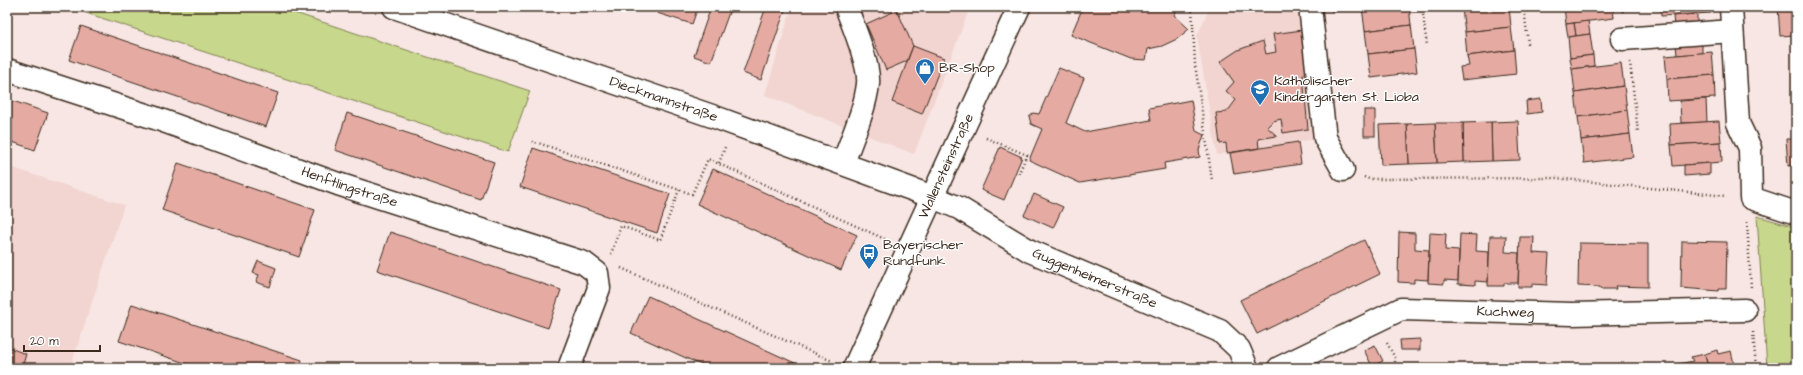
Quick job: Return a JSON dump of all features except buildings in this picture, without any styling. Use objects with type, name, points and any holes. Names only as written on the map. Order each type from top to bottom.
[{"type":"street","name":"Dieckmannstraße","points":[[394,7],[704,113],[933,197]]},
{"type":"street","points":[[843,163],[862,106],[868,82],[865,62],[846,7]]},
{"type":"street","name":"Wallensteinstraße","points":[[854,368],[1019,7]]},
{"type":"street","points":[[1310,7],[1325,138],[1343,170]]},
{"type":"street","points":[[1731,7],[1738,123],[1750,148],[1750,198],[1796,213]]},
{"type":"street","points":[[1622,39],[1732,31]]},
{"type":"street","name":"Henftlingstraße","points":[[7,70],[155,118],[338,184],[602,268]]},
{"type":"street","name":"Guggenheimerstraße","points":[[933,197],[959,208],[1030,251],[1220,331],[1239,349],[1247,368]]},
{"type":"street","points":[[570,368],[599,288],[602,268]]},
{"type":"street","name":"Kuchweg","points":[[1279,368],[1401,309],[1572,314],[1748,301]]},
{"type":"path","points":[[1192,7],[1195,64],[1212,180]]},
{"type":"path","points":[[1422,7],[1427,46]]},
{"type":"path","points":[[1524,7],[1528,44]]},
{"type":"path","points":[[1622,7],[1622,39],[1630,62],[1638,132]]},
{"type":"path","points":[[963,129],[1027,155],[1018,175]]},
{"type":"path","points":[[532,141],[692,194],[708,159],[909,250]]},
{"type":"path","points":[[1343,170],[1370,179],[1556,178],[1750,198],[1747,216],[1748,301]]},
{"type":"path","points":[[678,190],[660,240],[621,226],[602,268],[833,362]]},
{"type":"path","points":[[1753,331],[1756,368]]},
{"type":"shaded area","points":[[792,7],[970,7],[914,154],[765,95]]},
{"type":"shaded area","name":"Katholischer Kindergarten St. Lioba","points":[[1210,7],[1300,7],[1315,139],[1217,155],[1197,36]]},
{"type":"shaded area","points":[[7,166],[124,205],[70,368],[7,368]]},
{"type":"green space","points":[[68,7],[277,7],[530,91],[508,152]]},
{"type":"green space","points":[[1757,216],[1796,227],[1796,368],[1767,368]]},
{"type":"place","name":"BR-Shop","points":[[925,85]]},
{"type":"place","name":"Katholischer Kindergarten St. Lioba","points":[[1260,106]]},
{"type":"place","name":"Bayerischer Rundfunk","points":[[869,270]]}]
